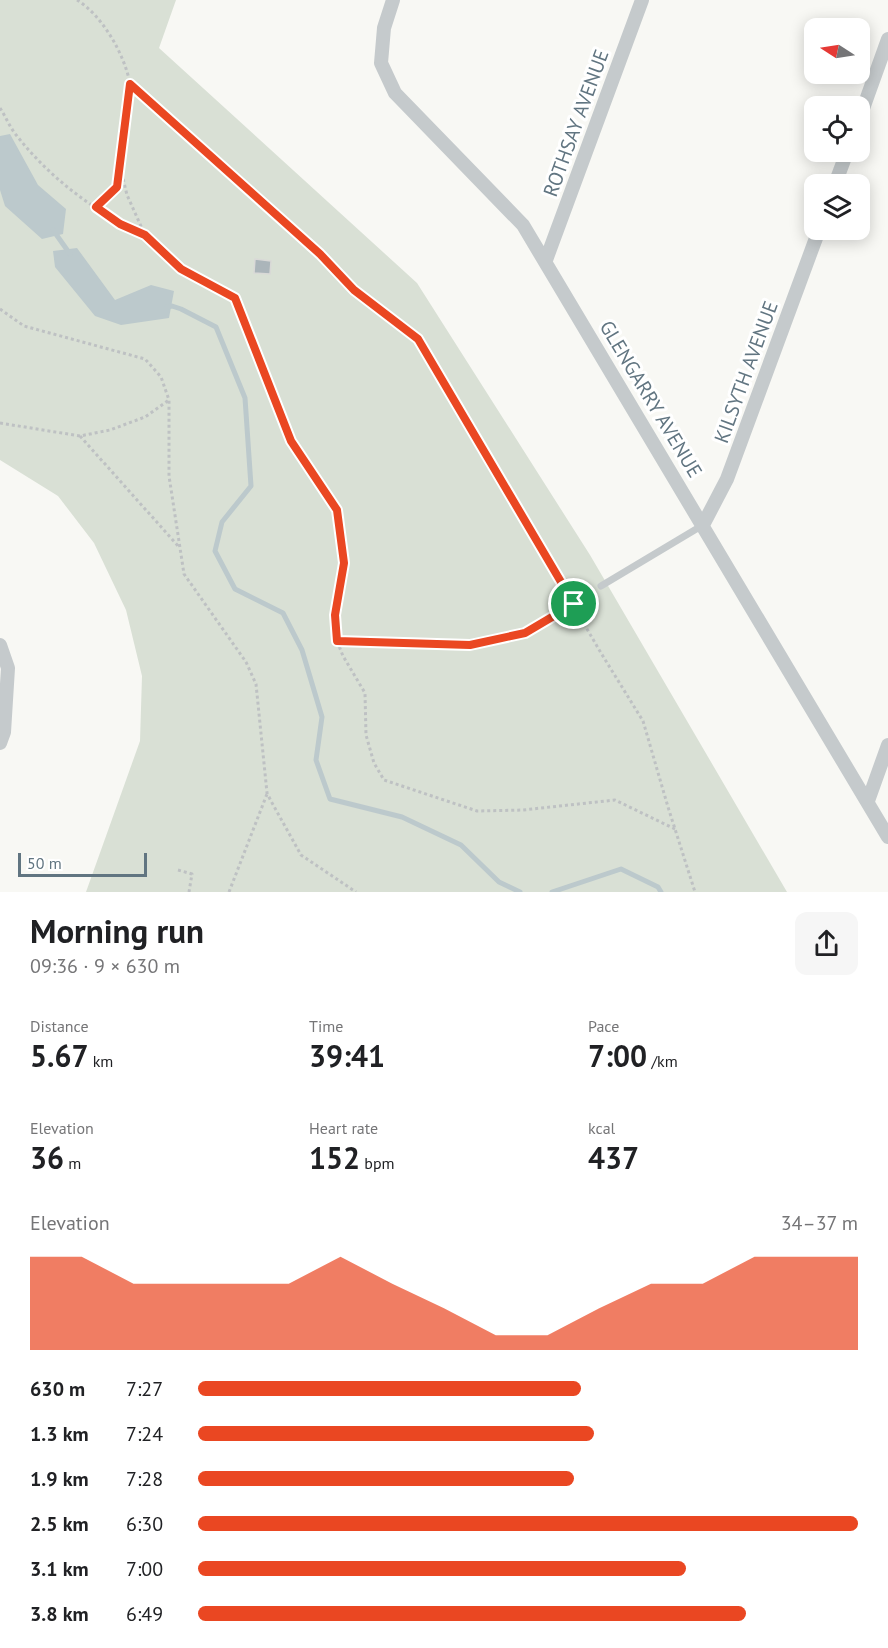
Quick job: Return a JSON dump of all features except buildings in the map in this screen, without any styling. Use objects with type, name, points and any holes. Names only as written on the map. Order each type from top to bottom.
[{"type":"street","name":"GLENGARRY AVENUE","points":[[393,0],[384,28],[381,63],[395,93],[523,225],[546,260],[888,837]]},
{"type":"street","name":"ROTHSAY AVENUE","points":[[546,260],[642,0]]},
{"type":"street","points":[[868,96],[888,39]]},
{"type":"street","name":"KILSYTH AVENUE","points":[[703,525],[727,479],[815,240]]},
{"type":"street","points":[[0,645],[8,668],[4,732],[0,743]]},
{"type":"street","points":[[868,801],[888,745]]},
{"type":"lane","points":[[601,586],[703,525]]},
{"type":"path","points":[[77,0],[87,6],[120,50],[128,70],[130,84],[117,187],[96,207]]},
{"type":"path","points":[[130,84],[320,254],[354,290],[418,339],[643,721],[695,892]]},
{"type":"path","points":[[0,108],[15,135],[65,186],[120,224],[145,235],[181,269],[235,298],[291,441],[337,510],[344,563],[335,615],[337,641],[343,656],[365,693],[366,735],[374,763],[384,780],[477,811],[523,810],[615,800],[675,829]]},
{"type":"path","points":[[120,166],[127,195],[145,235]]},
{"type":"path","points":[[0,309],[24,326],[145,359],[161,377],[169,400],[169,476],[184,574],[246,662],[256,684],[267,793],[301,855],[356,892]]},
{"type":"path","points":[[0,423],[80,436],[110,430],[145,417],[169,400]]},
{"type":"path","points":[[80,436],[179,547]]},
{"type":"path","points":[[337,641],[470,645],[525,633],[601,586]]},
{"type":"path","points":[[229,892],[267,793]]},
{"type":"path","points":[[178,870],[192,874],[189,892]]},
{"type":"shaded area","points":[[0,0],[176,0],[159,48],[417,283],[590,555],[787,892],[86,892],[140,741],[142,676],[126,610],[94,543],[58,496],[0,460]]},
{"type":"shaded area","points":[[10,134],[38,185],[66,209],[63,234],[42,239],[5,206],[0,190],[0,136]]},
{"type":"shaded area","points":[[77,248],[115,300],[151,285],[174,291],[169,318],[121,325],[95,316],[55,267],[53,251]]},
{"type":"waterway","points":[[53,230],[70,254]]},
{"type":"waterway","points":[[167,307],[181,309],[216,327],[245,398],[251,486],[222,522],[215,551],[235,589],[283,613],[302,650],[322,717],[316,760],[330,799],[402,817],[461,845],[499,882],[520,892]]},
{"type":"waterway","points":[[552,892],[621,869],[658,887],[661,892]]},
{"type":"route","points":[[130,84],[320,254],[354,290],[418,339],[574,604],[525,633],[470,645],[337,641],[335,615],[344,563],[337,510],[291,441],[242,321],[235,298],[181,269],[145,235],[120,224],[96,207],[117,187],[130,84]]}]
